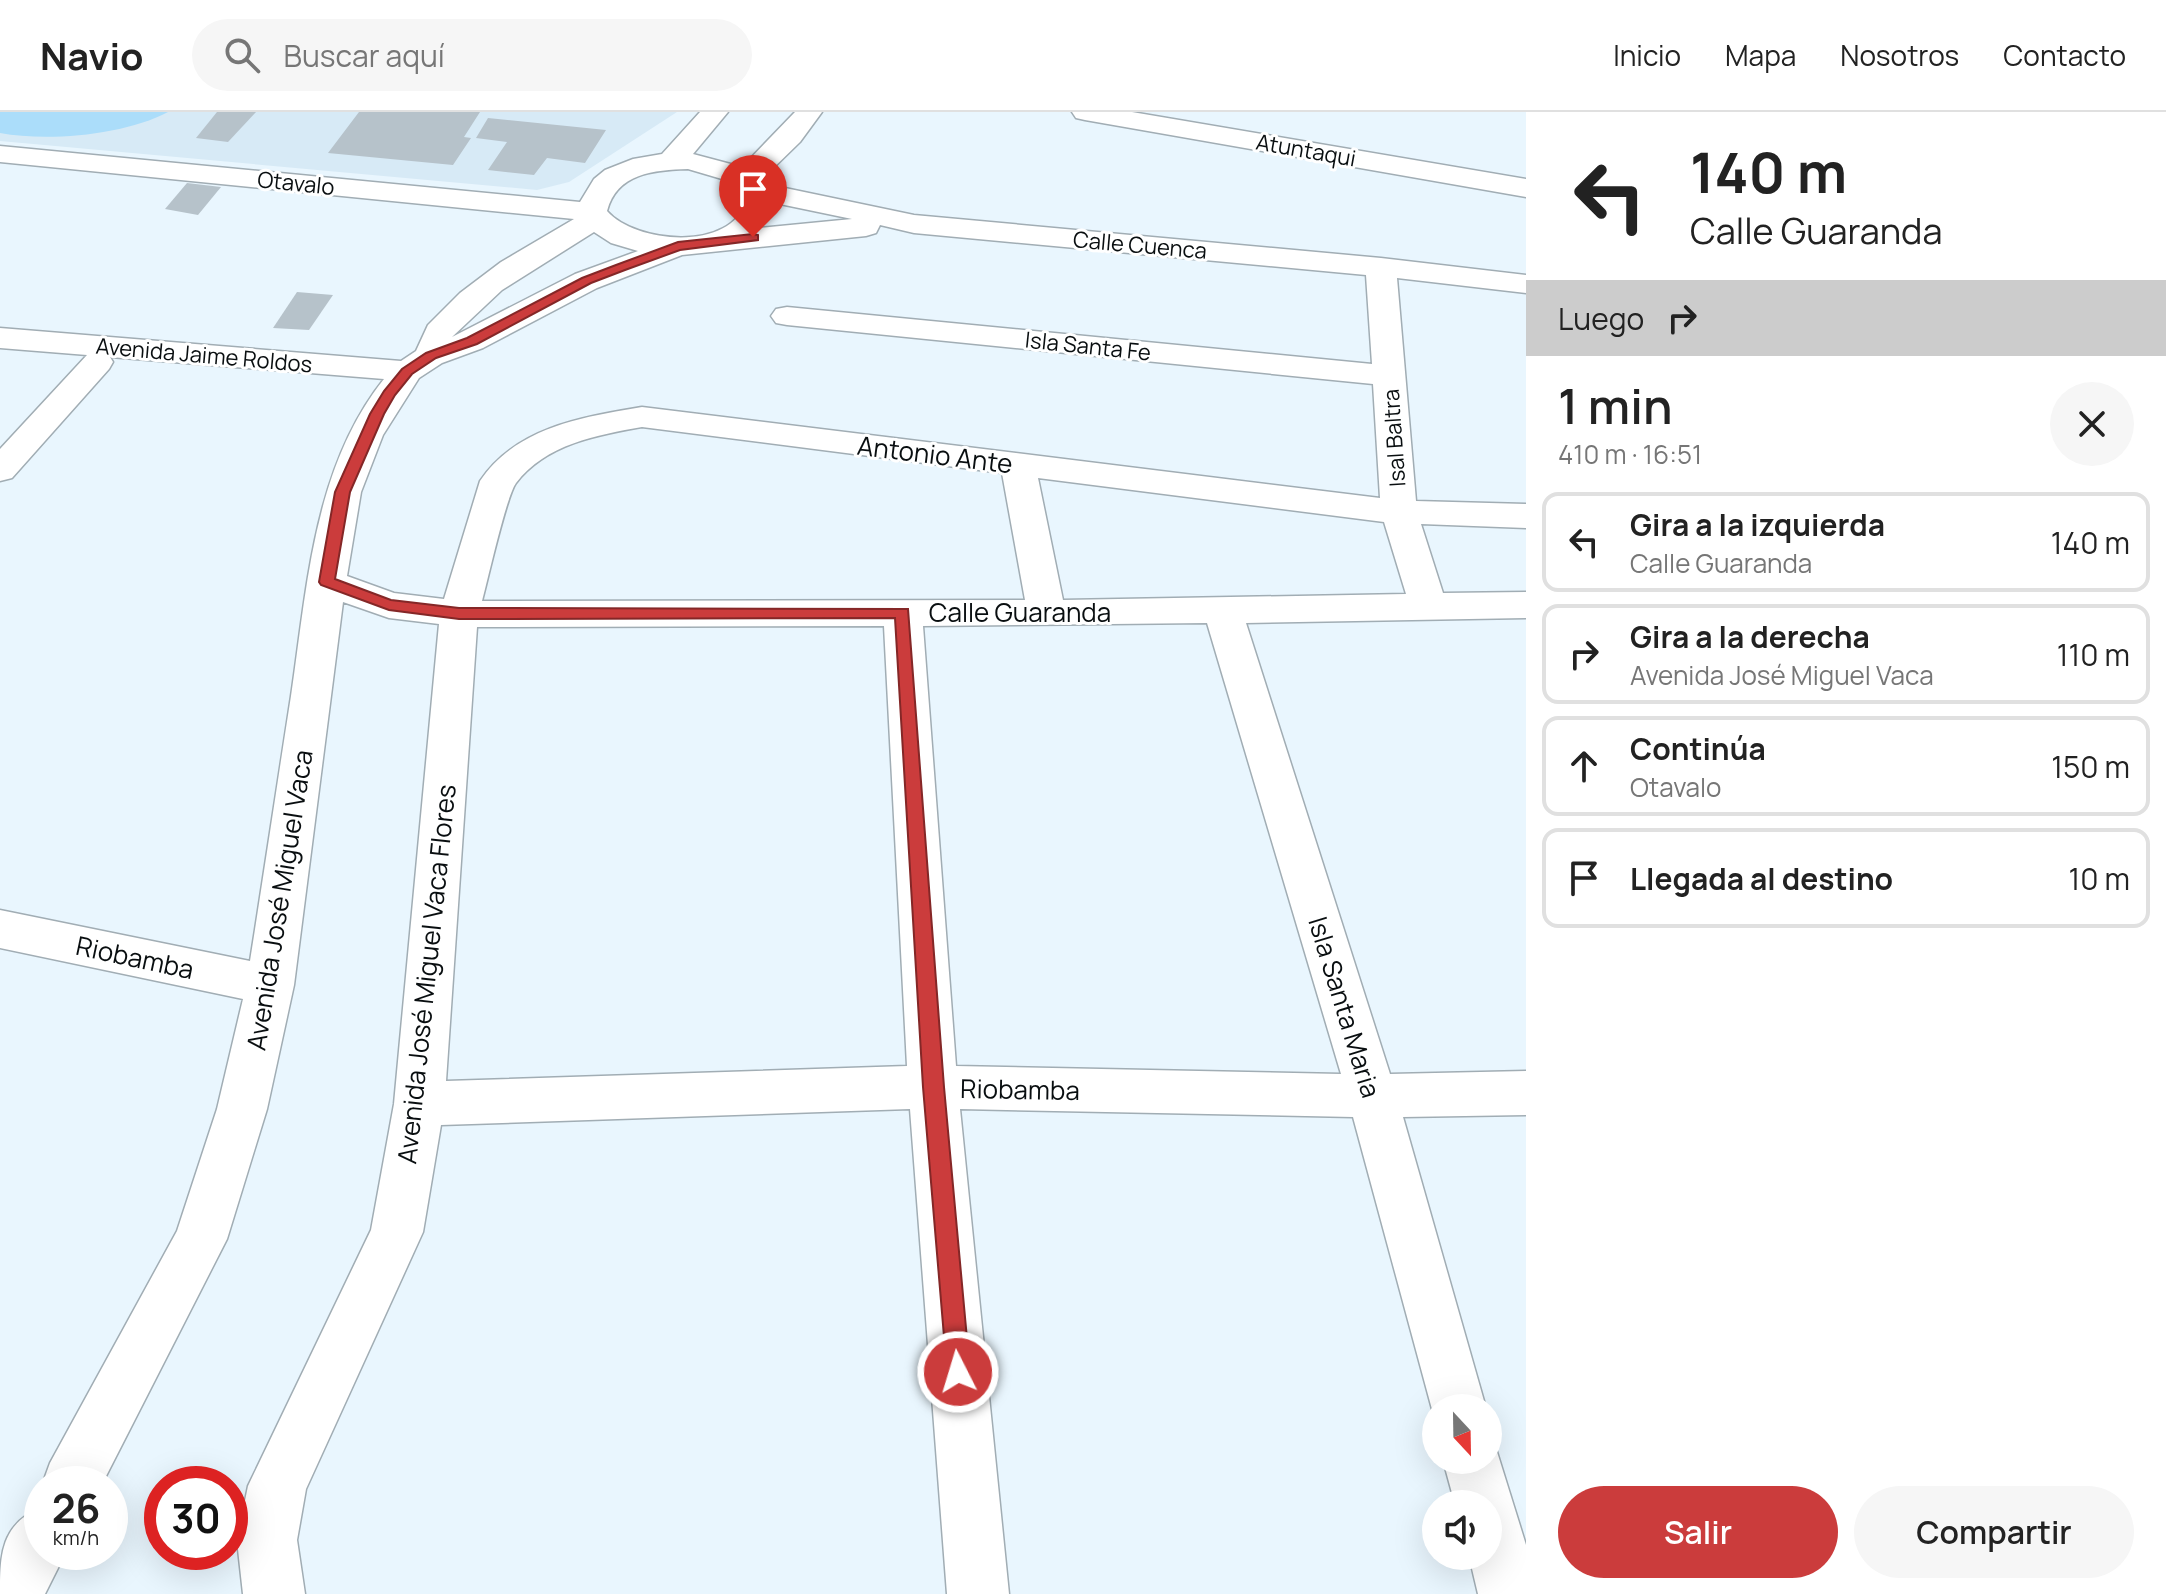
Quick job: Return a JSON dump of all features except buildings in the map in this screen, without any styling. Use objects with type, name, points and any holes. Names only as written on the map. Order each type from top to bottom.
[{"type":"street","points":[[671,161],[715,112]]},
{"type":"street","points":[[751,185],[809,112]]},
{"type":"street","name":"Atuntaqui","points":[[1085,112],[1526,188]]},
{"type":"street","name":"Otavalo","points":[[0,154],[594,215]]},
{"type":"street","points":[[409,374],[586,281],[691,245],[728,236],[756,215],[760,202],[751,185],[721,167],[671,161],[649,164],[613,177],[601,186],[594,197],[594,215],[610,231],[629,240],[691,245],[914,224]]},
{"type":"street","name":"Calle Cuenca","points":[[751,185],[914,224],[1381,267],[1526,284]]},
{"type":"street","name":"Avenida José Miguel Vaca","points":[[81,1466],[201,1239],[242,1109],[270,985],[327,582],[343,492],[366,435],[437,334],[477,296],[594,215]]},
{"type":"street","name":"Isal Baltra","points":[[1381,267],[1399,512],[1428,605]]},
{"type":"street","name":"Isla Santa Fe","points":[[787,316],[1389,376]]},
{"type":"street","name":"Avenida Jaime Roldos","points":[[0,338],[409,374]]},
{"type":"street","name":"Avenida Jaime Roldos","points":[[0,354],[97,362],[409,374]]},
{"type":"street","points":[[0,470],[97,362]]},
{"type":"street","name":"Antonio Ante","points":[[459,614],[498,481],[533,448],[587,427],[642,417],[1399,512],[1526,516]]},
{"type":"street","points":[[1018,464],[1047,613]]},
{"type":"street","name":"Calle Guaranda","points":[[327,582],[389,605],[459,614],[1047,613],[1526,605]]},
{"type":"street","name":"Isla Santa Maria","points":[[1222,609],[1372,1096],[1454,1394]]},
{"type":"street","points":[[903,613],[933,1087],[978,1594]]},
{"type":"street","name":"Avenida José Miguel Vaca Flores","points":[[274,1594],[267,1540],[277,1486],[397,1232],[419,1104],[459,614]]},
{"type":"street","name":"Riobamba","points":[[0,929],[270,985]]},
{"type":"street","name":"Riobamba","points":[[419,1104],[933,1087],[1372,1096],[1526,1093]]},
{"type":"street","points":[[1502,1568],[1509,1594]]},
{"type":"street","points":[[12,1594],[25,1570]]},
{"type":"shaded area","points":[[0,112],[677,112],[569,182],[537,190],[0,141]]},
{"type":"shaded area","points":[[0,112],[168,112],[109,131],[40,137],[0,133]]},
{"type":"route","points":[[753,237],[678,246],[620,267],[586,281],[472,341],[431,356],[407,371],[377,414],[355,459],[343,492],[327,582],[389,605],[459,614],[903,613],[933,1087],[958,1372]]}]
